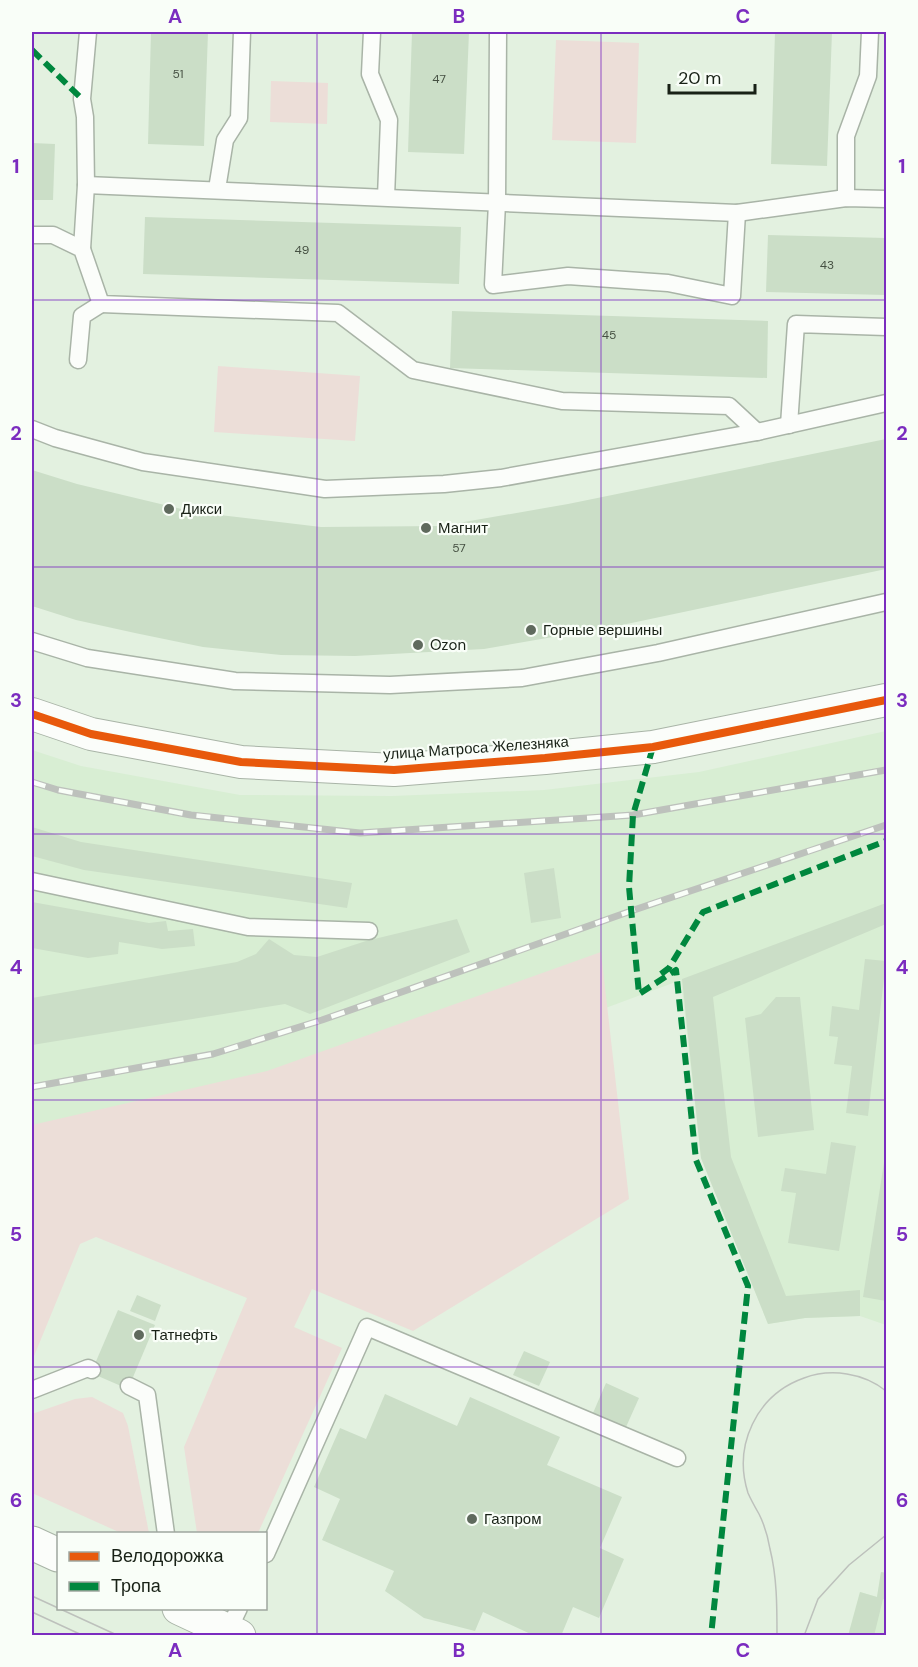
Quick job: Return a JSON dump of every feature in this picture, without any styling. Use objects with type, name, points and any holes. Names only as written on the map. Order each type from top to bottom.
[{"type":"main road","points":[[32,1542],[57,1554]]},
{"type":"main road","points":[[185,1610],[236,1625]]},
{"type":"street","name":"улица Матроса Железняка","points":[[32,714],[91,734],[241,762],[394,770],[653,747],[886,700]]},
{"type":"lane","points":[[88,32],[82,99],[85,117],[86,185],[82,249],[101,304]]},
{"type":"lane","points":[[217,189],[225,140],[239,118],[242,32]]},
{"type":"lane","points":[[372,32],[370,74],[388,120],[386,197]]},
{"type":"lane","points":[[498,32],[494,285],[568,276],[668,284],[732,296],[737,213]]},
{"type":"lane","points":[[846,198],[846,136],[868,76],[870,32]]},
{"type":"lane","points":[[86,185],[737,213],[846,198],[886,199]]},
{"type":"lane","points":[[32,235],[53,235],[82,249]]},
{"type":"lane","points":[[78,360],[82,316],[101,304],[338,313],[413,370],[562,401],[729,406],[757,432]]},
{"type":"lane","points":[[789,425],[796,324],[886,327]]},
{"type":"lane","points":[[32,429],[55,438],[143,462],[325,489],[444,484],[501,478],[757,432],[886,403]]},
{"type":"lane","points":[[32,641],[87,658],[235,681],[390,685],[522,678],[658,653],[886,602]]},
{"type":"lane","points":[[32,881],[248,927],[369,931]]},
{"type":"lane","points":[[267,1552],[367,1327],[677,1458]]},
{"type":"lane","points":[[32,1390],[88,1368],[92,1370]]},
{"type":"lane","points":[[129,1386],[147,1395],[166,1532]]},
{"type":"shaded area","points":[[556,40],[639,43],[636,143],[552,140]]},
{"type":"shaded area","points":[[271,81],[328,83],[327,124],[270,122]]},
{"type":"shaded area","points":[[218,366],[360,376],[355,441],[214,432]]},
{"type":"shaded area","points":[[886,731],[886,1325],[860,1316],[805,1318],[768,1324],[701,1158],[681,980],[428,1074],[32,1146],[32,750],[81,766],[240,795],[392,796],[544,790],[699,772]]},
{"type":"shaded area","points":[[601,952],[629,1199],[413,1331],[312,1289],[294,1327],[342,1348],[258,1532],[197,1532],[184,1447],[247,1298],[96,1237],[80,1244],[32,1361],[32,1125],[267,1071]]},
{"type":"shaded area","points":[[92,1397],[123,1413],[128,1426],[149,1532],[119,1532],[32,1493],[32,1414],[75,1399]]},
{"type":"shaded area","points":[[881,1572],[886,1573],[886,1635],[848,1636],[860,1592],[877,1597]]},
{"type":"building","points":[[151,32],[208,32],[204,146],[148,144]]},
{"type":"building","points":[[412,32],[469,32],[464,154],[408,152]]},
{"type":"building","points":[[775,32],[832,32],[827,166],[771,164]]},
{"type":"building","points":[[32,143],[55,144],[53,200],[32,200]]},
{"type":"building","points":[[145,217],[461,227],[459,284],[143,274]]},
{"type":"building","points":[[768,235],[886,238],[886,295],[766,292]]},
{"type":"building","points":[[452,311],[768,321],[767,378],[450,368]]},
{"type":"building","points":[[886,439],[886,569],[622,625],[484,649],[355,656],[281,655],[203,647],[76,620],[32,606],[32,470],[77,484],[194,512],[321,527],[441,526],[568,504]]},
{"type":"building","points":[[32,827],[81,842],[352,883],[347,908],[84,870],[32,856]]},
{"type":"building","points":[[554,868],[561,918],[531,923],[524,873]]},
{"type":"building","points":[[32,902],[149,923],[166,921],[168,931],[193,929],[195,946],[162,949],[119,942],[118,954],[88,958],[32,948]]},
{"type":"building","points":[[886,903],[886,924],[713,997],[731,1157],[786,1296],[860,1290],[860,1316],[805,1318],[768,1324],[701,1158],[682,979]]},
{"type":"building","points":[[457,919],[470,952],[310,1014],[285,1004],[32,1045],[32,998],[237,962],[256,954],[269,939],[294,955],[317,957],[366,941]]},
{"type":"building","points":[[865,959],[886,961],[868,1116],[846,1113],[852,1066],[834,1064],[838,1037],[829,1036],[832,1006],[859,1010]]},
{"type":"building","points":[[776,997],[800,997],[814,1130],[758,1137],[745,1018],[761,1014]]},
{"type":"building","points":[[831,1142],[856,1146],[839,1251],[788,1243],[796,1193],[781,1191],[785,1168],[826,1174]]},
{"type":"building","points":[[886,1156],[886,1301],[863,1297]]},
{"type":"building","points":[[137,1295],[161,1305],[155,1321],[130,1311]]},
{"type":"building","points":[[118,1310],[155,1325],[128,1389],[91,1373]]},
{"type":"building","points":[[524,1351],[550,1362],[539,1386],[513,1375]]},
{"type":"building","points":[[606,1383],[639,1398],[626,1427],[593,1413]]},
{"type":"building","name":"Газпром","points":[[385,1394],[457,1426],[470,1397],[560,1437],[547,1465],[622,1497],[600,1548],[624,1559],[599,1618],[573,1607],[561,1636],[535,1636],[483,1612],[475,1631],[424,1618],[385,1591],[394,1571],[322,1540],[340,1499],[314,1487],[340,1428],[366,1439]]},
{"type":"building","points":[[881,1572],[886,1573],[886,1600],[883,1599],[874,1636],[848,1636],[860,1592],[877,1597]]},
{"type":"tram line","points":[[777,1636],[774,1570],[768,1540],[759,1514],[748,1493],[744,1475],[746,1440],[752,1424],[761,1409],[773,1397],[787,1386],[814,1375],[836,1373],[858,1376],[886,1391]]},
{"type":"tram line","points":[[804,1636],[818,1599],[849,1565],[886,1535]]},
{"type":"tram line","points":[[32,1596],[57,1607]]},
{"type":"tram line","points":[[62,1610],[119,1636]]},
{"type":"tram line","points":[[32,1612],[84,1636]]},
{"type":"railway","points":[[32,782],[58,790],[191,815],[360,833],[633,815],[886,770]]},
{"type":"railway","points":[[32,1087],[213,1054],[322,1020],[631,911],[886,825]]},
{"type":"marked path","points":[[32,50],[82,99]]},
{"type":"marked path","points":[[653,747],[633,815],[629,887],[639,994],[676,970],[696,1160],[748,1286],[711,1636]]},
{"type":"marked path","points":[[661,974],[669,968],[703,912],[886,841]]},
{"type":"cycle path","points":[[32,714],[91,734],[241,762],[394,770],[653,747],[886,700]]},
{"type":"place","name":"Дикси","points":[[169,509]]},
{"type":"place","name":"Магнит","points":[[426,528]]},
{"type":"place","name":"Горные вершины","points":[[531,630]]},
{"type":"place","name":"Ozon","points":[[418,645]]},
{"type":"place","name":"Татнефть","points":[[139,1335]]},
{"type":"place","name":"Газпром","points":[[472,1519]]}]
